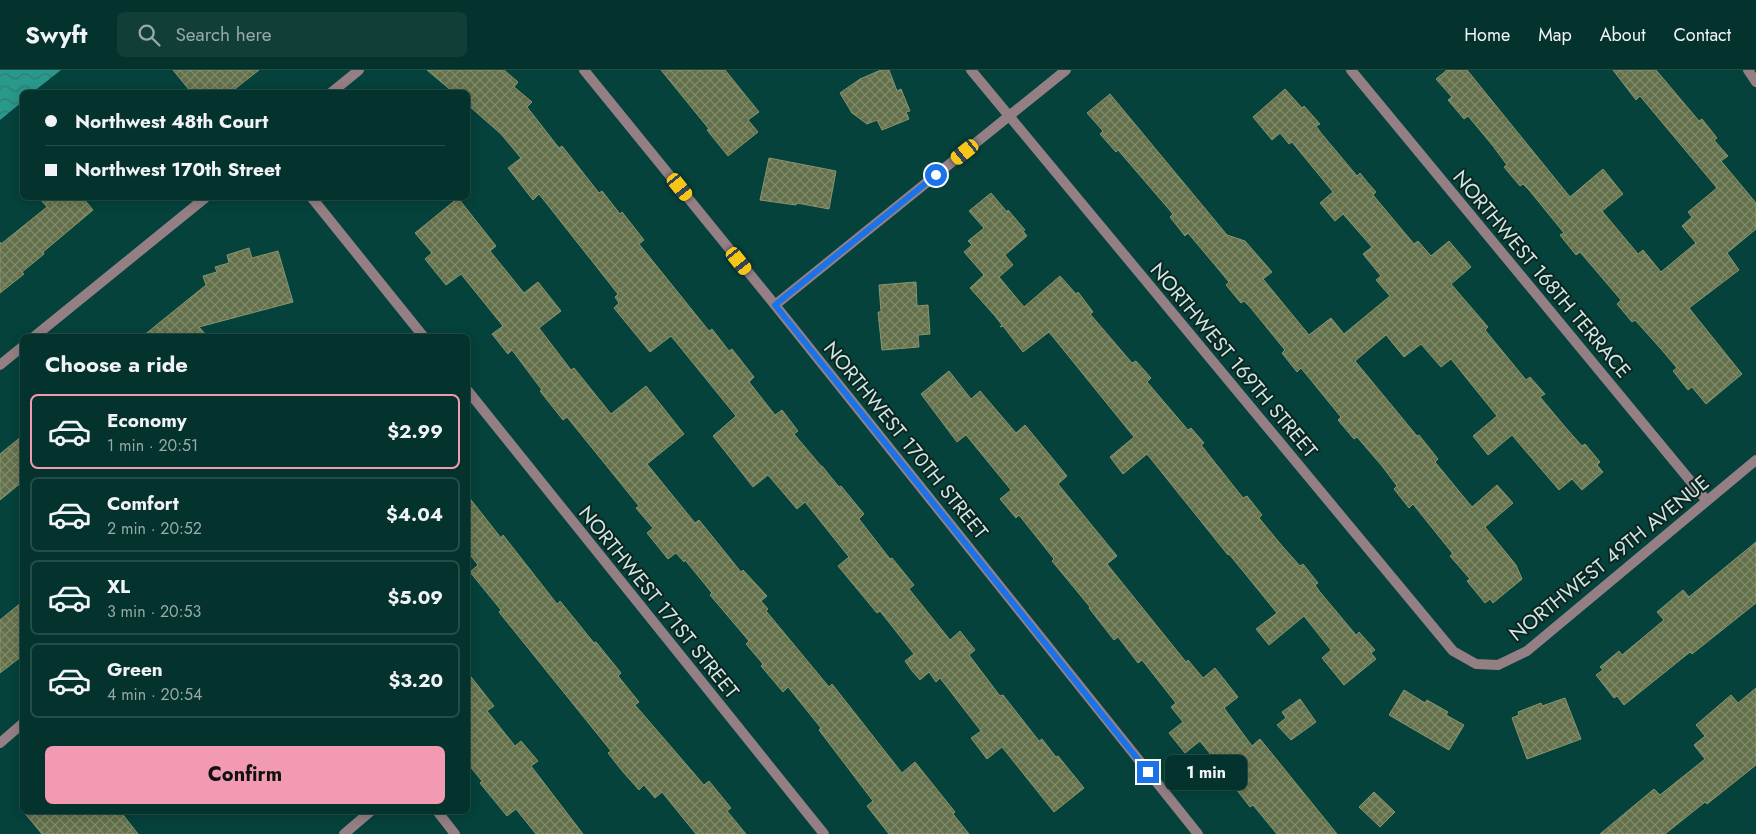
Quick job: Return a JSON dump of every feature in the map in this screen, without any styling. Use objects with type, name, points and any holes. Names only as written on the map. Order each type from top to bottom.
[{"type":"street","points":[[334,90],[358,70]]},
{"type":"street","name":"NORTHWEST 170TH STREET","points":[[584,70],[775,305],[1198,834]]},
{"type":"street","name":"NORTHWEST 169TH STREET","points":[[971,70],[1453,652],[1476,664]]},
{"type":"street","points":[[775,305],[1066,70]]},
{"type":"street","name":"NORTHWEST 168TH TERRACE","points":[[1351,70],[1707,501]]},
{"type":"street","points":[[1748,70],[1756,82]]},
{"type":"street","points":[[37,334],[203,200]]},
{"type":"street","points":[[314,200],[421,334]]},
{"type":"street","points":[[0,365],[20,349]]},
{"type":"street","name":"NORTHWEST 171ST STREET","points":[[470,393],[824,834]]},
{"type":"street","name":"NORTHWEST 49TH AVENUE","points":[[1476,664],[1498,665],[1527,651],[1756,460]]},
{"type":"street","points":[[0,743],[20,726]]},
{"type":"street","points":[[344,834],[367,814]]},
{"type":"street","points":[[439,814],[454,834]]},
{"type":"water","points":[[0,70],[61,70],[36,90],[20,90],[20,104],[0,120]]},
{"type":"building","points":[[173,70],[259,70],[234,90],[189,90]]},
{"type":"building","points":[[427,70],[504,70],[518,82],[514,87],[532,102],[527,107],[559,148],[562,146],[599,193],[602,191],[620,214],[622,212],[644,240],[639,244],[709,331],[712,329],[729,351],[732,349],[754,377],[749,382],[775,415],[782,410],[798,431],[794,434],[864,514],[859,519],[890,559],[892,558],[914,585],[909,589],[950,640],[960,631],[975,650],[969,655],[1000,696],[1003,695],[1039,741],[1042,739],[1084,788],[1054,812],[1002,747],[987,759],[971,738],[981,731],[940,678],[936,682],[929,672],[920,680],[912,671],[905,661],[914,654],[880,611],[877,613],[838,566],[849,557],[805,502],[797,509],[768,475],[753,487],[713,436],[736,416],[671,336],[650,352],[614,308],[619,303],[615,297],[618,294],[539,194],[533,200],[508,168],[521,158],[501,134],[470,107],[470,90],[451,90]]},
{"type":"building","points":[[661,70],[725,70],[759,112],[748,120],[758,132],[728,156],[707,130],[709,129]]},
{"type":"building","points":[[881,70],[889,70],[897,91],[901,89],[910,111],[906,112],[909,119],[882,130],[877,120],[867,124],[852,113],[840,93],[860,79]]},
{"type":"building","points":[[1447,70],[1467,70],[1570,197],[1603,169],[1623,194],[1602,211],[1638,254],[1643,250],[1661,272],[1696,243],[1682,226],[1692,217],[1688,212],[1717,188],[1640,96],[1636,100],[1613,70],[1656,70],[1699,121],[1702,119],[1717,138],[1714,140],[1728,156],[1721,161],[1756,203],[1756,229],[1727,253],[1739,270],[1689,308],[1742,374],[1706,404],[1692,387],[1688,390],[1673,371],[1677,368],[1635,320],[1632,322],[1617,304],[1621,300],[1580,252],[1576,255],[1560,235],[1564,233],[1529,190],[1523,184],[1520,186],[1504,167],[1507,165],[1468,116],[1464,119],[1448,100],[1452,97],[1436,79]]},
{"type":"building","points":[[1285,89],[1320,124],[1316,126],[1321,133],[1357,176],[1360,173],[1376,192],[1373,195],[1414,244],[1418,241],[1431,256],[1449,241],[1471,267],[1451,284],[1488,327],[1485,330],[1526,380],[1530,377],[1545,394],[1540,397],[1582,446],[1585,444],[1600,462],[1597,465],[1603,472],[1582,490],[1572,479],[1559,490],[1512,435],[1488,455],[1473,436],[1497,416],[1451,359],[1441,367],[1421,344],[1404,357],[1386,335],[1355,361],[1417,436],[1419,435],[1438,459],[1435,462],[1472,507],[1497,485],[1513,503],[1485,527],[1516,565],[1522,579],[1493,603],[1490,599],[1485,603],[1467,581],[1470,579],[1450,556],[1453,554],[1413,504],[1409,508],[1394,489],[1397,486],[1382,466],[1357,437],[1354,439],[1338,420],[1341,417],[1301,368],[1297,372],[1282,353],[1285,350],[1250,307],[1244,301],[1241,303],[1226,285],[1229,282],[1188,233],[1185,236],[1170,217],[1173,214],[1118,150],[1116,152],[1100,134],[1103,131],[1087,113],[1110,94],[1227,235],[1245,241],[1272,272],[1263,279],[1309,335],[1331,318],[1344,334],[1390,296],[1376,280],[1381,276],[1363,254],[1372,247],[1343,214],[1335,221],[1320,203],[1333,192],[1292,142],[1289,144],[1280,133],[1272,140],[1253,117]]},
{"type":"building","points":[[769,158],[836,171],[829,209],[797,203],[796,205],[760,200]]},
{"type":"building","points":[[991,193],[1025,230],[1023,231],[1027,236],[1005,255],[1013,265],[999,277],[1024,307],[1060,276],[1076,294],[1078,292],[1093,312],[1090,314],[1132,363],[1136,361],[1151,378],[1147,382],[1188,430],[1191,428],[1204,443],[1201,445],[1243,498],[1247,496],[1262,515],[1259,518],[1300,566],[1303,564],[1318,583],[1315,585],[1320,592],[1356,635],[1359,632],[1375,650],[1371,653],[1376,659],[1344,685],[1322,658],[1331,650],[1304,616],[1269,645],[1256,629],[1277,613],[1147,454],[1123,474],[1110,457],[1134,437],[1049,332],[1023,352],[1003,326],[1000,327],[1002,325],[970,288],[984,275],[964,252],[972,245],[968,241],[984,228],[969,211]]},
{"type":"building","points":[[41,200],[85,200],[93,210],[43,252],[44,254],[22,272],[24,274],[0,293],[0,242],[1,244],[47,207]]},
{"type":"building","points":[[456,200],[460,200],[496,246],[490,251],[524,293],[538,282],[561,311],[539,328],[571,370],[574,368],[611,414],[646,386],[684,434],[647,464],[695,523],[699,520],[741,572],[743,570],[767,596],[761,601],[768,609],[766,611],[829,687],[832,684],[902,773],[915,762],[955,812],[953,814],[969,834],[889,834],[867,806],[873,801],[819,730],[821,728],[788,687],[783,692],[761,666],[763,664],[746,644],[749,641],[710,595],[712,593],[685,560],[684,562],[676,553],[668,559],[647,533],[653,528],[636,508],[639,506],[567,417],[563,420],[540,391],[542,390],[512,350],[508,354],[492,334],[503,326],[461,274],[446,285],[425,259],[432,253],[415,233]]},
{"type":"building","points":[[249,248],[252,258],[278,251],[293,302],[199,327],[205,334],[145,334],[206,285],[203,276],[217,272],[215,267],[229,263],[227,255]]},
{"type":"building","points":[[916,282],[917,306],[928,305],[930,334],[918,335],[919,347],[882,350],[878,312],[881,312],[879,285]]},
{"type":"building","points":[[949,371],[971,399],[980,391],[1016,433],[1025,425],[1067,476],[1058,484],[1117,556],[1107,564],[1186,662],[1188,660],[1203,678],[1215,668],[1238,697],[1224,708],[1252,746],[1260,739],[1337,834],[1277,834],[1253,805],[1250,807],[1200,741],[1185,753],[1169,733],[1183,722],[1171,707],[1176,703],[1142,660],[1138,663],[1118,637],[1114,640],[1052,561],[1054,559],[1019,515],[1016,518],[1000,499],[1011,490],[966,435],[957,442],[921,394]]},
{"type":"building","points":[[20,438],[20,484],[0,500],[0,454]]},
{"type":"building","points":[[470,499],[501,538],[503,535],[557,604],[560,601],[594,643],[596,642],[621,673],[618,676],[639,702],[635,705],[704,785],[709,781],[731,808],[727,811],[746,834],[696,834],[662,792],[655,798],[644,785],[639,790],[608,753],[611,751],[499,612],[501,610],[470,572],[478,565],[470,555]]},
{"type":"building","points":[[1756,542],[1756,603],[1692,654],[1690,652],[1624,705],[1617,696],[1614,698],[1596,675],[1603,670],[1600,667],[1619,651],[1622,655],[1664,620],[1657,612],[1683,590],[1689,597]]},
{"type":"building","points":[[20,604],[20,658],[0,673],[0,620]]},
{"type":"building","points":[[470,676],[494,706],[487,711],[515,746],[521,741],[538,761],[531,766],[583,834],[536,834],[516,809],[507,816],[480,783],[482,781],[470,766]]},
{"type":"building","points":[[1756,688],[1756,765],[1665,834],[1600,834],[1654,789],[1660,795],[1705,759],[1694,745],[1705,736],[1696,725],[1731,695],[1738,703]]},
{"type":"building","points":[[1404,690],[1425,703],[1427,700],[1448,712],[1446,715],[1464,725],[1449,750],[1389,715]]},
{"type":"building","points":[[1565,698],[1581,739],[1527,759],[1512,718],[1519,715],[1518,712],[1541,703],[1542,706]]},
{"type":"building","points":[[1300,699],[1316,722],[1291,740],[1277,725],[1286,718],[1282,712]]},
{"type":"building","points":[[1374,792],[1395,812],[1380,827],[1359,807]]},
{"type":"building","points":[[25,814],[122,814],[138,834],[42,834]]},
{"type":"route","points":[[936,175],[775,305],[1148,772]]}]
